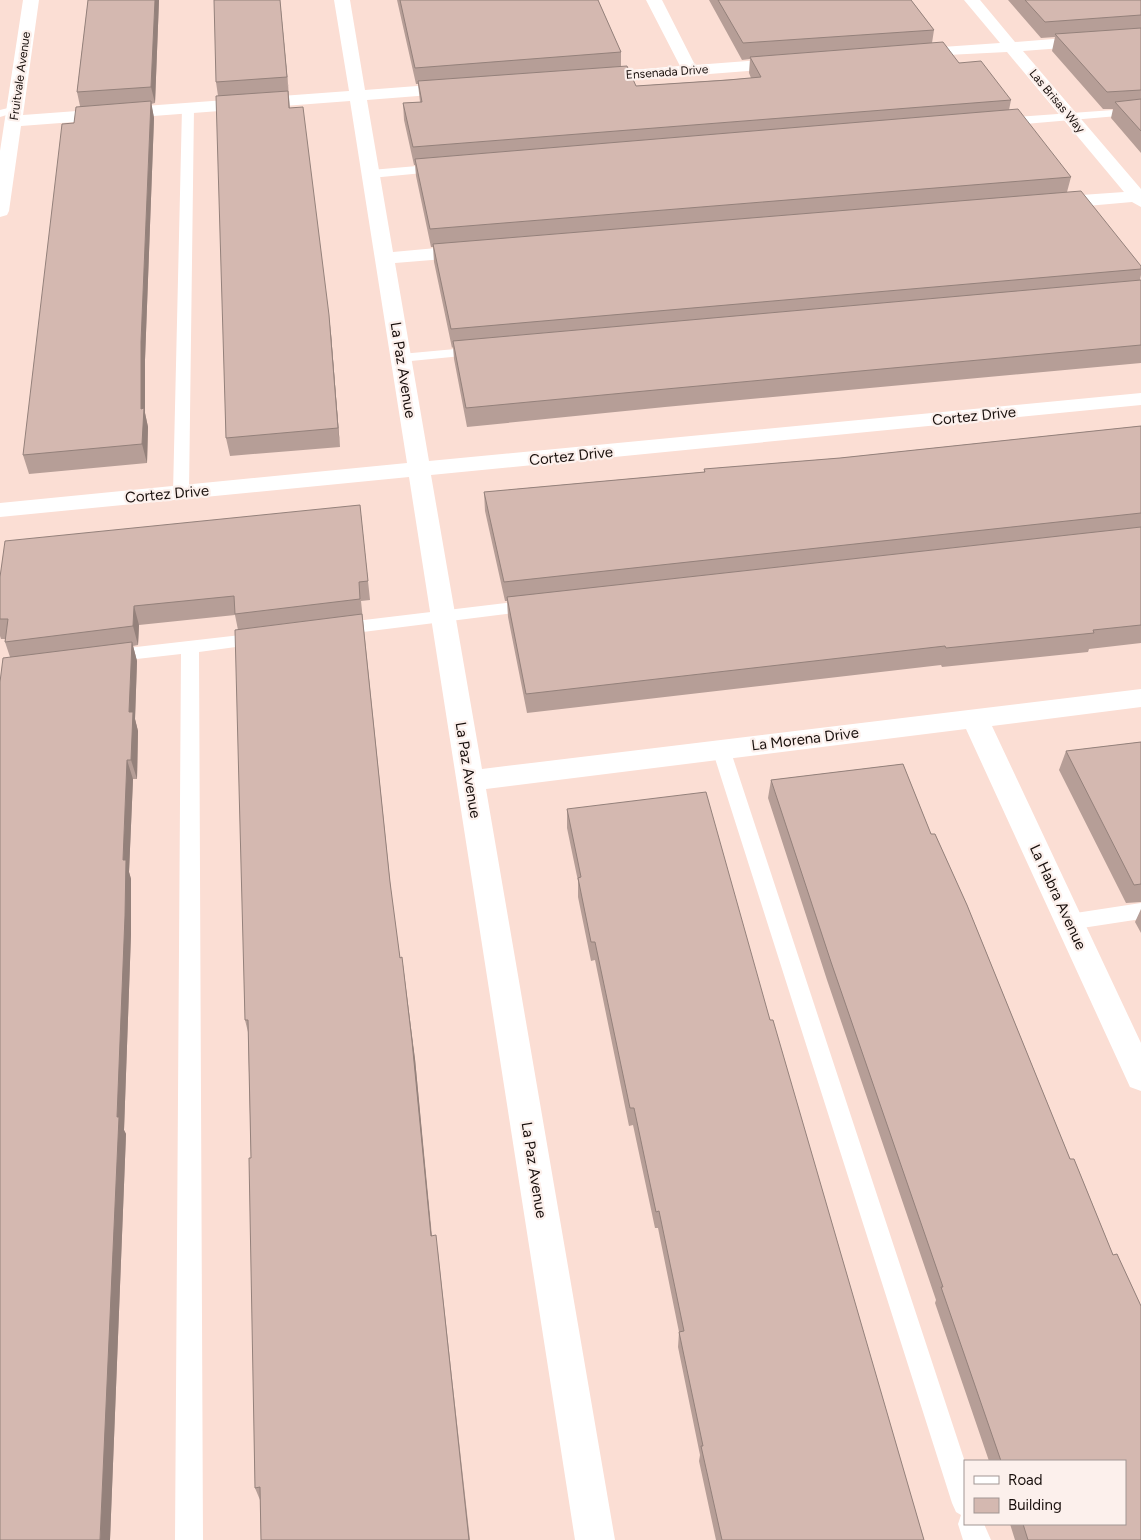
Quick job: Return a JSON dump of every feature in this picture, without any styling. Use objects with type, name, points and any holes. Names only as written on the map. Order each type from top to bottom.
[{"type":"street","name":"Fruitvale Avenue","points":[[0,211],[10,115],[31,0]]},
{"type":"street","name":"La Paz Avenue","points":[[342,0],[595,1540]]},
{"type":"street","points":[[654,0],[690,71]]},
{"type":"street","name":"Las Brisas Way","points":[[972,0],[1140,198]]},
{"type":"street","points":[[894,55],[1141,37]]},
{"type":"street","name":"Ensenada Drive","points":[[582,79],[807,62]]},
{"type":"street","points":[[10,115],[188,108],[475,87]]},
{"type":"street","points":[[1038,205],[1140,198]]},
{"type":"street","points":[[384,258],[484,250]]},
{"type":"street","name":"Cortez Drive","points":[[0,510],[1141,400]]},
{"type":"street","name":"La Morena Drive","points":[[470,781],[974,717],[1141,698]]},
{"type":"street","name":"La Habra Avenue","points":[[974,717],[1141,1077]]},
{"type":"lane","points":[[181,493],[188,108]]},
{"type":"lane","points":[[991,123],[1141,111]]},
{"type":"lane","points":[[371,174],[449,168]]},
{"type":"lane","points":[[401,358],[490,350]]},
{"type":"lane","points":[[327,630],[552,604]]},
{"type":"lane","points":[[95,658],[278,636]]},
{"type":"lane","points":[[189,1540],[190,647]]},
{"type":"lane","points":[[721,750],[964,1500]]},
{"type":"lane","points":[[1069,922],[1141,912]]},
{"type":"lane","points":[[971,1525],[977,1540]]},
{"type":"building","points":[[88,0],[155,0],[151,87],[77,92]]},
{"type":"building","points":[[214,0],[280,0],[287,77],[216,82]]},
{"type":"building","points":[[400,0],[598,0],[621,52],[415,68]]},
{"type":"building","points":[[718,0],[911,0],[934,30],[743,43]]},
{"type":"building","points":[[1025,0],[1141,0],[1141,15],[1045,22]]},
{"type":"building","points":[[1141,28],[1141,90],[1107,92],[1055,34]]},
{"type":"building","points":[[943,42],[959,63],[981,61],[1011,100],[413,147],[403,103],[422,102],[418,81],[627,66],[636,86],[728,80],[761,77],[750,57]]},
{"type":"building","points":[[288,91],[289,108],[303,107],[329,315],[338,428],[226,438],[216,96]]},
{"type":"building","points":[[1141,99],[1141,131],[1115,102]]},
{"type":"building","points":[[151,101],[141,342],[141,409],[144,408],[142,444],[23,455],[62,124],[74,123],[76,107]]},
{"type":"building","points":[[1018,109],[1071,177],[430,229],[415,159]]},
{"type":"building","points":[[1081,191],[1141,266],[1141,269],[451,329],[433,244]]},
{"type":"building","points":[[1141,280],[1141,345],[466,408],[453,341]]},
{"type":"building","points":[[1141,426],[1141,513],[504,582],[484,492],[705,472],[704,469],[840,458]]},
{"type":"building","points":[[360,505],[368,581],[359,582],[360,599],[235,614],[234,596],[134,606],[133,626],[5,642],[8,619],[0,619],[0,577],[5,541]]},
{"type":"building","points":[[1141,527],[1141,625],[1093,630],[1094,633],[946,648],[945,646],[526,694],[507,597]]},
{"type":"building","points":[[362,614],[390,882],[400,958],[402,957],[412,1041],[431,1236],[436,1235],[469,1540],[261,1540],[260,1487],[255,1488],[248,1020],[245,1020],[235,630]]},
{"type":"building","points":[[132,642],[129,712],[133,712],[131,760],[127,760],[123,860],[126,860],[117,1117],[119,1117],[100,1540],[0,1540],[0,682],[3,658]]},
{"type":"building","points":[[1141,742],[1141,884],[1134,885],[1066,751]]},
{"type":"building","points":[[903,764],[931,834],[935,834],[967,905],[1070,1159],[1074,1159],[1113,1255],[1117,1254],[1141,1306],[1141,1540],[1028,1540],[1023,1525],[1126,1525],[1126,1460],[1001,1460],[771,780]]},
{"type":"building","points":[[706,792],[770,1020],[773,1020],[924,1540],[722,1540],[701,1446],[703,1446],[679,1332],[684,1331],[659,1211],[656,1212],[634,1108],[630,1108],[595,942],[591,942],[578,878],[581,877],[567,809]]}]
